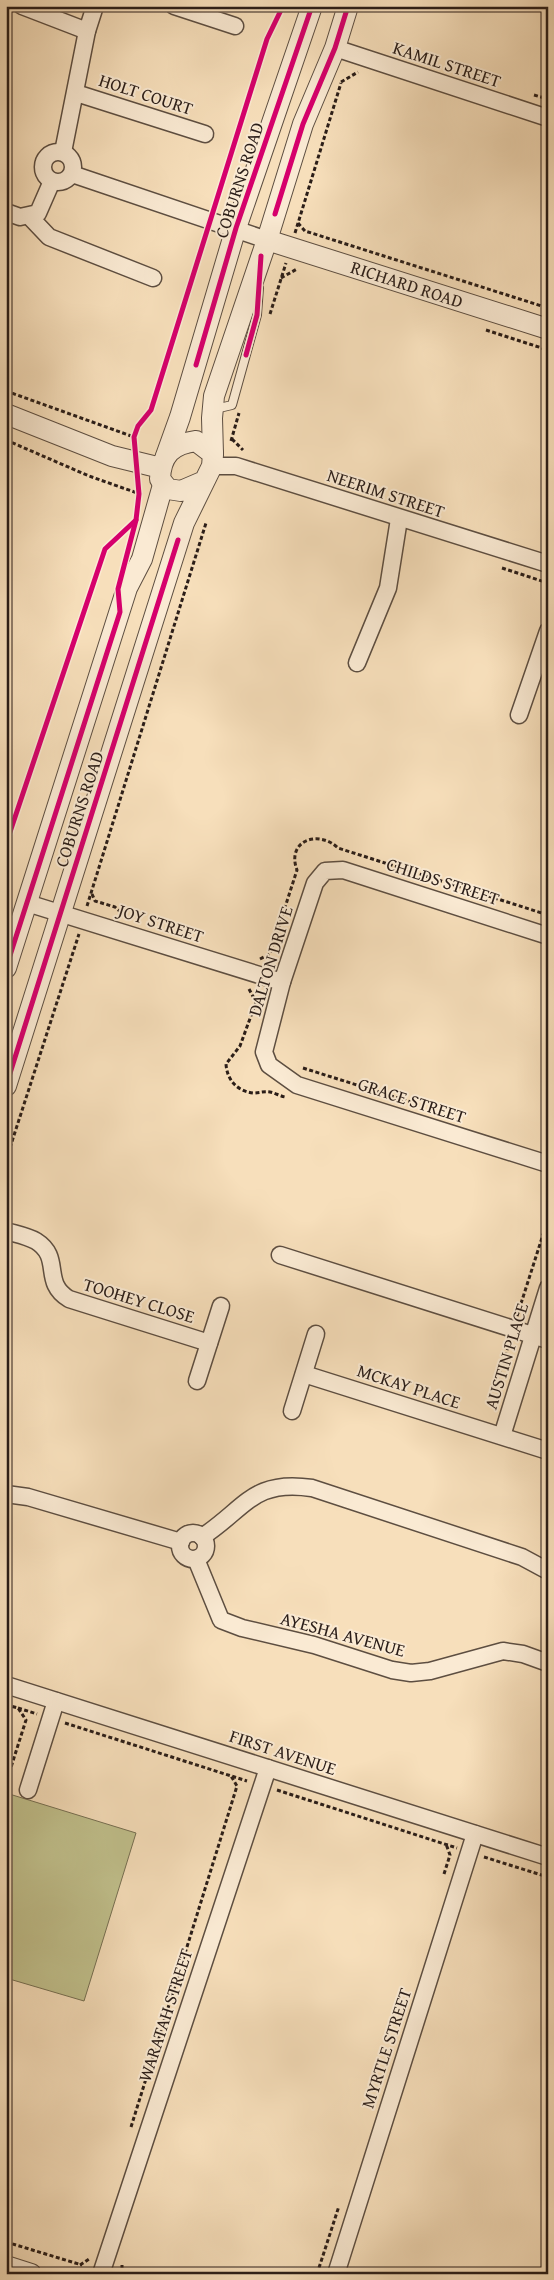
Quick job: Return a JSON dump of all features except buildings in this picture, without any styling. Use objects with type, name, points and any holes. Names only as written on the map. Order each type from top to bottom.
[{"type":"street","points":[[22,6],[88,31]]},
{"type":"street","points":[[63,152],[95,6]]},
{"type":"street","points":[[174,6],[236,26]]},
{"type":"street","name":"COBURNS ROAD","points":[[6,968],[127,588],[142,559],[162,478],[236,228],[312,6]]},
{"type":"street","name":"COBURNS ROAD","points":[[6,1086],[189,512],[212,467],[214,396],[224,362],[264,248],[303,124],[342,51],[348,6]]},
{"type":"street","name":"KAMIL STREET","points":[[342,51],[548,118]]},
{"type":"street","name":"HOLT COURT","points":[[76,93],[205,134]]},
{"type":"street","points":[[63,152],[71,158],[73,164],[72,174],[64,181],[52,182],[44,173],[43,162],[51,153],[63,152]]},
{"type":"street","name":"COBURNS ROAD","points":[[72,174],[236,228],[264,248]]},
{"type":"street","points":[[6,212],[20,217],[38,213],[52,182]]},
{"type":"street","points":[[28,216],[49,237],[153,278]]},
{"type":"street","name":"RICHARD ROAD","points":[[264,248],[290,247],[548,329]]},
{"type":"street","points":[[6,414],[112,456],[136,462],[162,478],[168,489],[181,491],[212,467],[202,444],[196,441],[183,442],[174,447],[162,478]]},
{"type":"street","name":"NEERIM STREET","points":[[212,467],[236,466],[399,519],[548,564]]},
{"type":"street","points":[[357,663],[388,588],[399,519]]},
{"type":"street","points":[[519,716],[548,631]]},
{"type":"street","name":"CHILDS STREET","points":[[325,871],[343,870],[548,936]]},
{"type":"street","name":"DALTON DRIVE","points":[[269,1065],[264,1052],[282,982],[315,883],[325,871]]},
{"type":"street","name":"JOY STREET","points":[[27,903],[282,982]]},
{"type":"street","name":"GRACE STREET","points":[[269,1065],[297,1085],[548,1164]]},
{"type":"street","name":"TOOHEY CLOSE","points":[[6,1231],[36,1241],[44,1248],[52,1265],[54,1285],[60,1293],[69,1299],[209,1343]]},
{"type":"street","points":[[280,1255],[541,1337]]},
{"type":"street","name":"AUSTIN PLACE","points":[[502,1436],[541,1337],[548,1288]]},
{"type":"street","name":"TOOHEY CLOSE","points":[[197,1381],[221,1306]]},
{"type":"street","points":[[292,1411],[316,1334]]},
{"type":"street","name":"MCKAY PLACE","points":[[304,1374],[548,1451]]},
{"type":"street","points":[[202,1537],[223,1523],[250,1498],[268,1488],[291,1485],[312,1488],[522,1557],[548,1571]]},
{"type":"street","points":[[6,1494],[28,1497],[181,1542],[190,1534],[199,1534],[206,1544],[205,1551],[196,1559]]},
{"type":"street","name":"AYESHA AVENUE","points":[[181,1542],[182,1553],[188,1558],[196,1559],[221,1620],[242,1628],[314,1645],[392,1670],[411,1673],[430,1672],[503,1651],[523,1654],[548,1663]]},
{"type":"street","name":"FIRST AVENUE","points":[[6,1685],[548,1857]]},
{"type":"street","points":[[28,1790],[56,1701]]},
{"type":"street","name":"WARATAH STREET","points":[[101,2272],[268,1768]]},
{"type":"street","name":"MYRTLE STREET","points":[[336,2274],[475,1834]]},
{"type":"street","points":[[6,2266],[31,2274]]},
{"type":"path","points":[[269,316],[298,223],[342,51]]},
{"type":"path","points":[[298,223],[305,232],[548,308]]},
{"type":"path","points":[[281,278],[295,269],[305,272]]},
{"type":"path","points":[[482,329],[548,350]]},
{"type":"path","points":[[6,391],[135,434],[138,502]]},
{"type":"path","points":[[212,467],[240,410]]},
{"type":"path","points":[[6,440],[89,476],[139,494]]},
{"type":"path","points":[[139,494],[162,478]]},
{"type":"path","points":[[6,1160],[207,518],[189,512]]},
{"type":"path","points":[[297,1066],[418,1104]]},
{"type":"path","points":[[6,1704],[548,1877]]},
{"type":"path","points":[[6,1783],[26,1720],[18,1708]]},
{"type":"path","points":[[128,2134],[237,1786],[230,1776]]},
{"type":"path","points":[[6,1828],[6,1835]]},
{"type":"path","points":[[6,2242],[101,2272]]},
{"type":"path","points":[[80,2265],[90,2258]]},
{"type":"green space","points":[[6,1793],[136,1833],[84,2001],[6,1978]]},
{"type":"cycle path","points":[[6,844],[105,549],[136,520],[139,494],[134,437],[138,426],[151,410],[267,39],[283,6]]},
{"type":"cycle path","points":[[196,365],[236,228],[312,6]]},
{"type":"cycle path","points":[[275,214],[303,124],[335,48],[348,6]]},
{"type":"cycle path","points":[[246,355],[257,315],[261,256]]},
{"type":"cycle path","points":[[6,968],[120,612],[118,589],[136,520]]},
{"type":"cycle path","points":[[6,1086],[178,540]]}]
